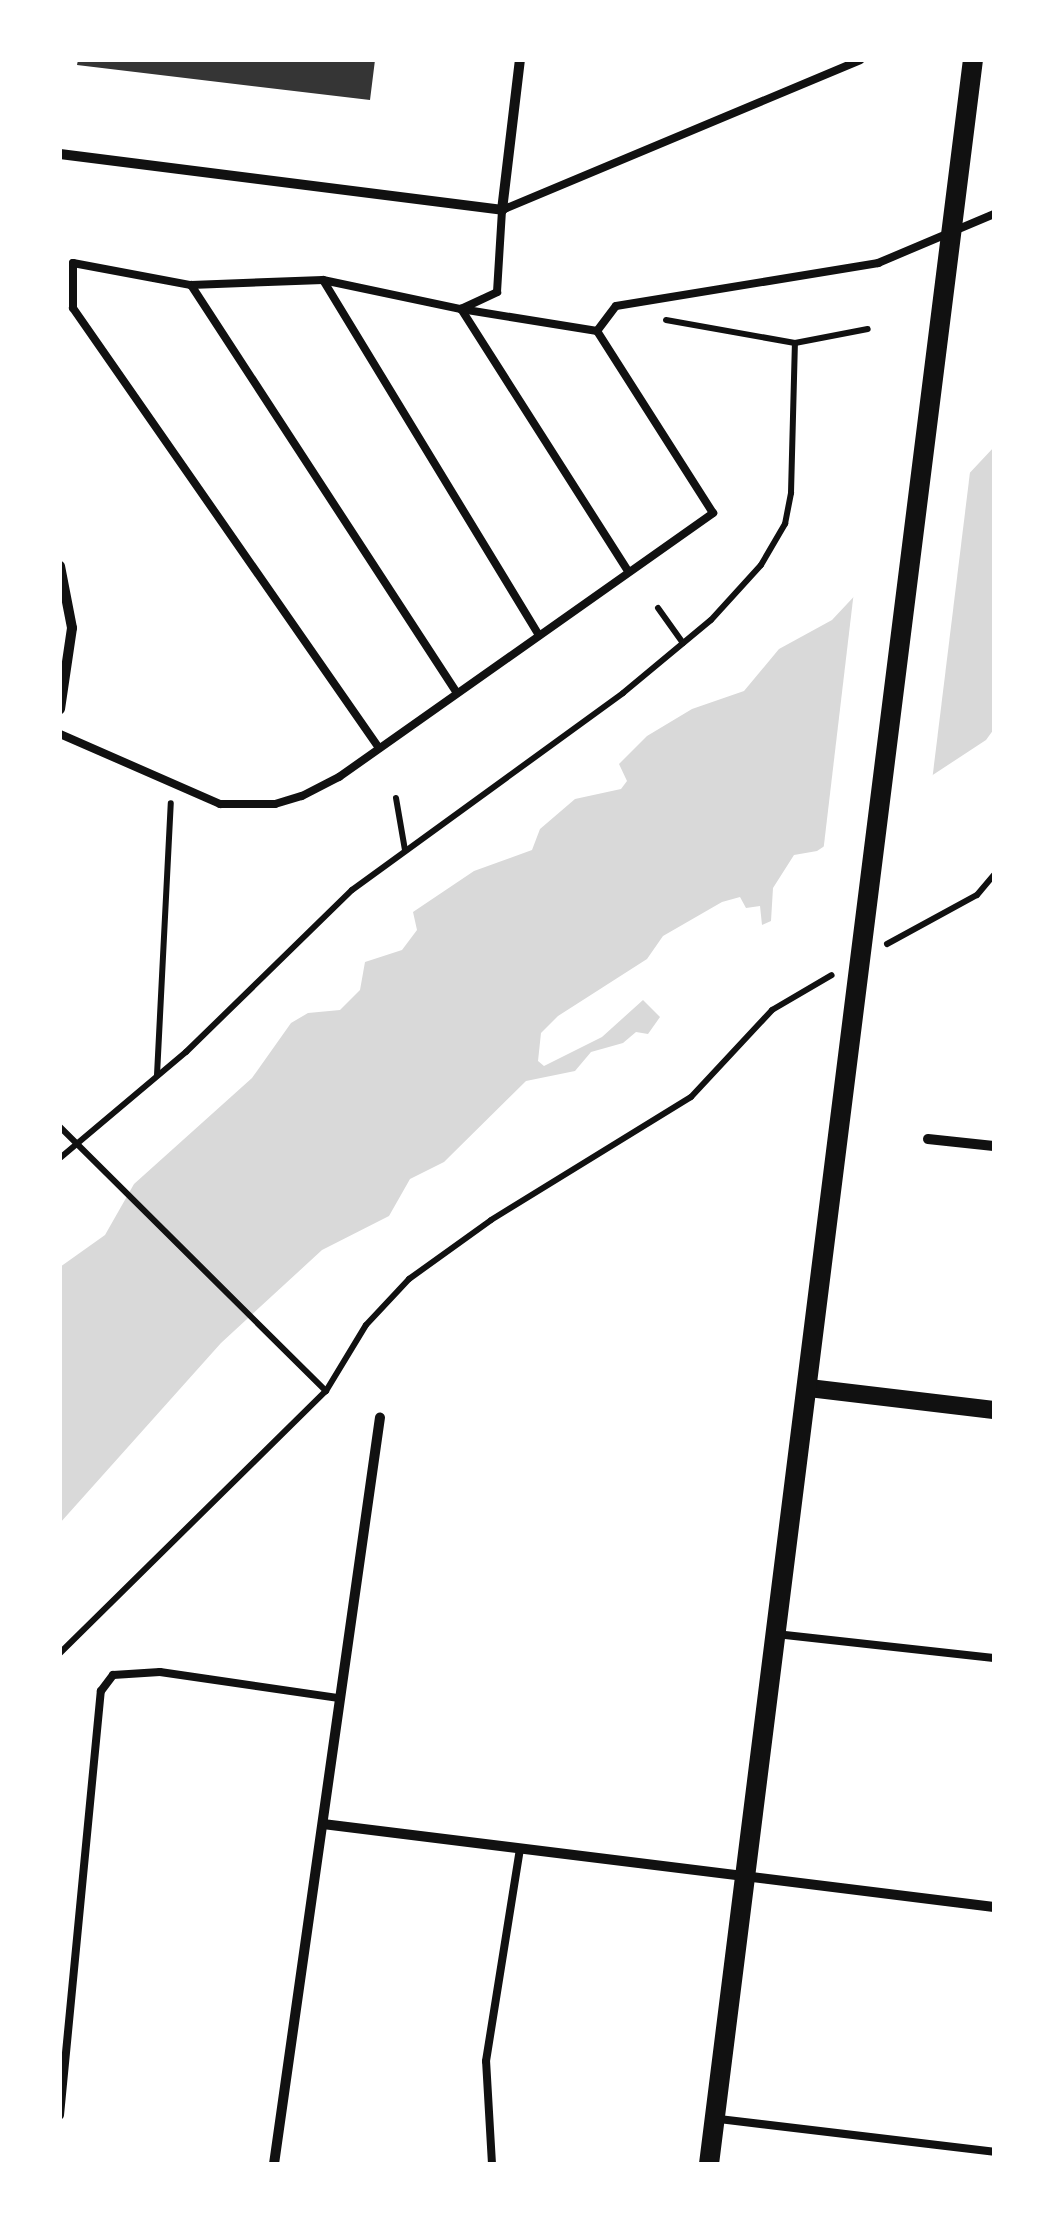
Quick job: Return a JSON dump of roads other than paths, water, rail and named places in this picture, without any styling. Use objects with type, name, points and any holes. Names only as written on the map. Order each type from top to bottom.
[{"type":"main road","points":[[709,2164],[972,60]]},
{"type":"street","points":[[60,154],[502,210],[520,60]]},
{"type":"street","points":[[60,566],[72,628],[60,709]]},
{"type":"street","points":[[928,1140],[994,1146]]},
{"type":"street","points":[[809,1388],[994,1410]]},
{"type":"street","points":[[274,2164],[380,1417]]},
{"type":"street","points":[[322,1824],[994,1907]]},
{"type":"lane","points":[[462,309],[497,292],[502,210],[860,60]]},
{"type":"lane","points":[[598,331],[616,306],[878,263],[994,214]]},
{"type":"lane","points":[[60,734],[220,804],[275,804],[339,777],[713,513],[598,331],[462,309],[323,280],[191,285],[73,263],[73,308],[380,748]]},
{"type":"lane","points":[[323,280],[539,635]]},
{"type":"lane","points":[[191,285],[457,693]]},
{"type":"lane","points":[[462,309],[628,571]]},
{"type":"lane","points":[[776,1634],[994,1658]]},
{"type":"lane","points":[[60,2115],[101,1691],[113,1675],[160,1672],[339,1698]]},
{"type":"lane","points":[[492,2164],[486,2061],[520,1849]]},
{"type":"lane","points":[[714,2118],[994,2152]]}]
